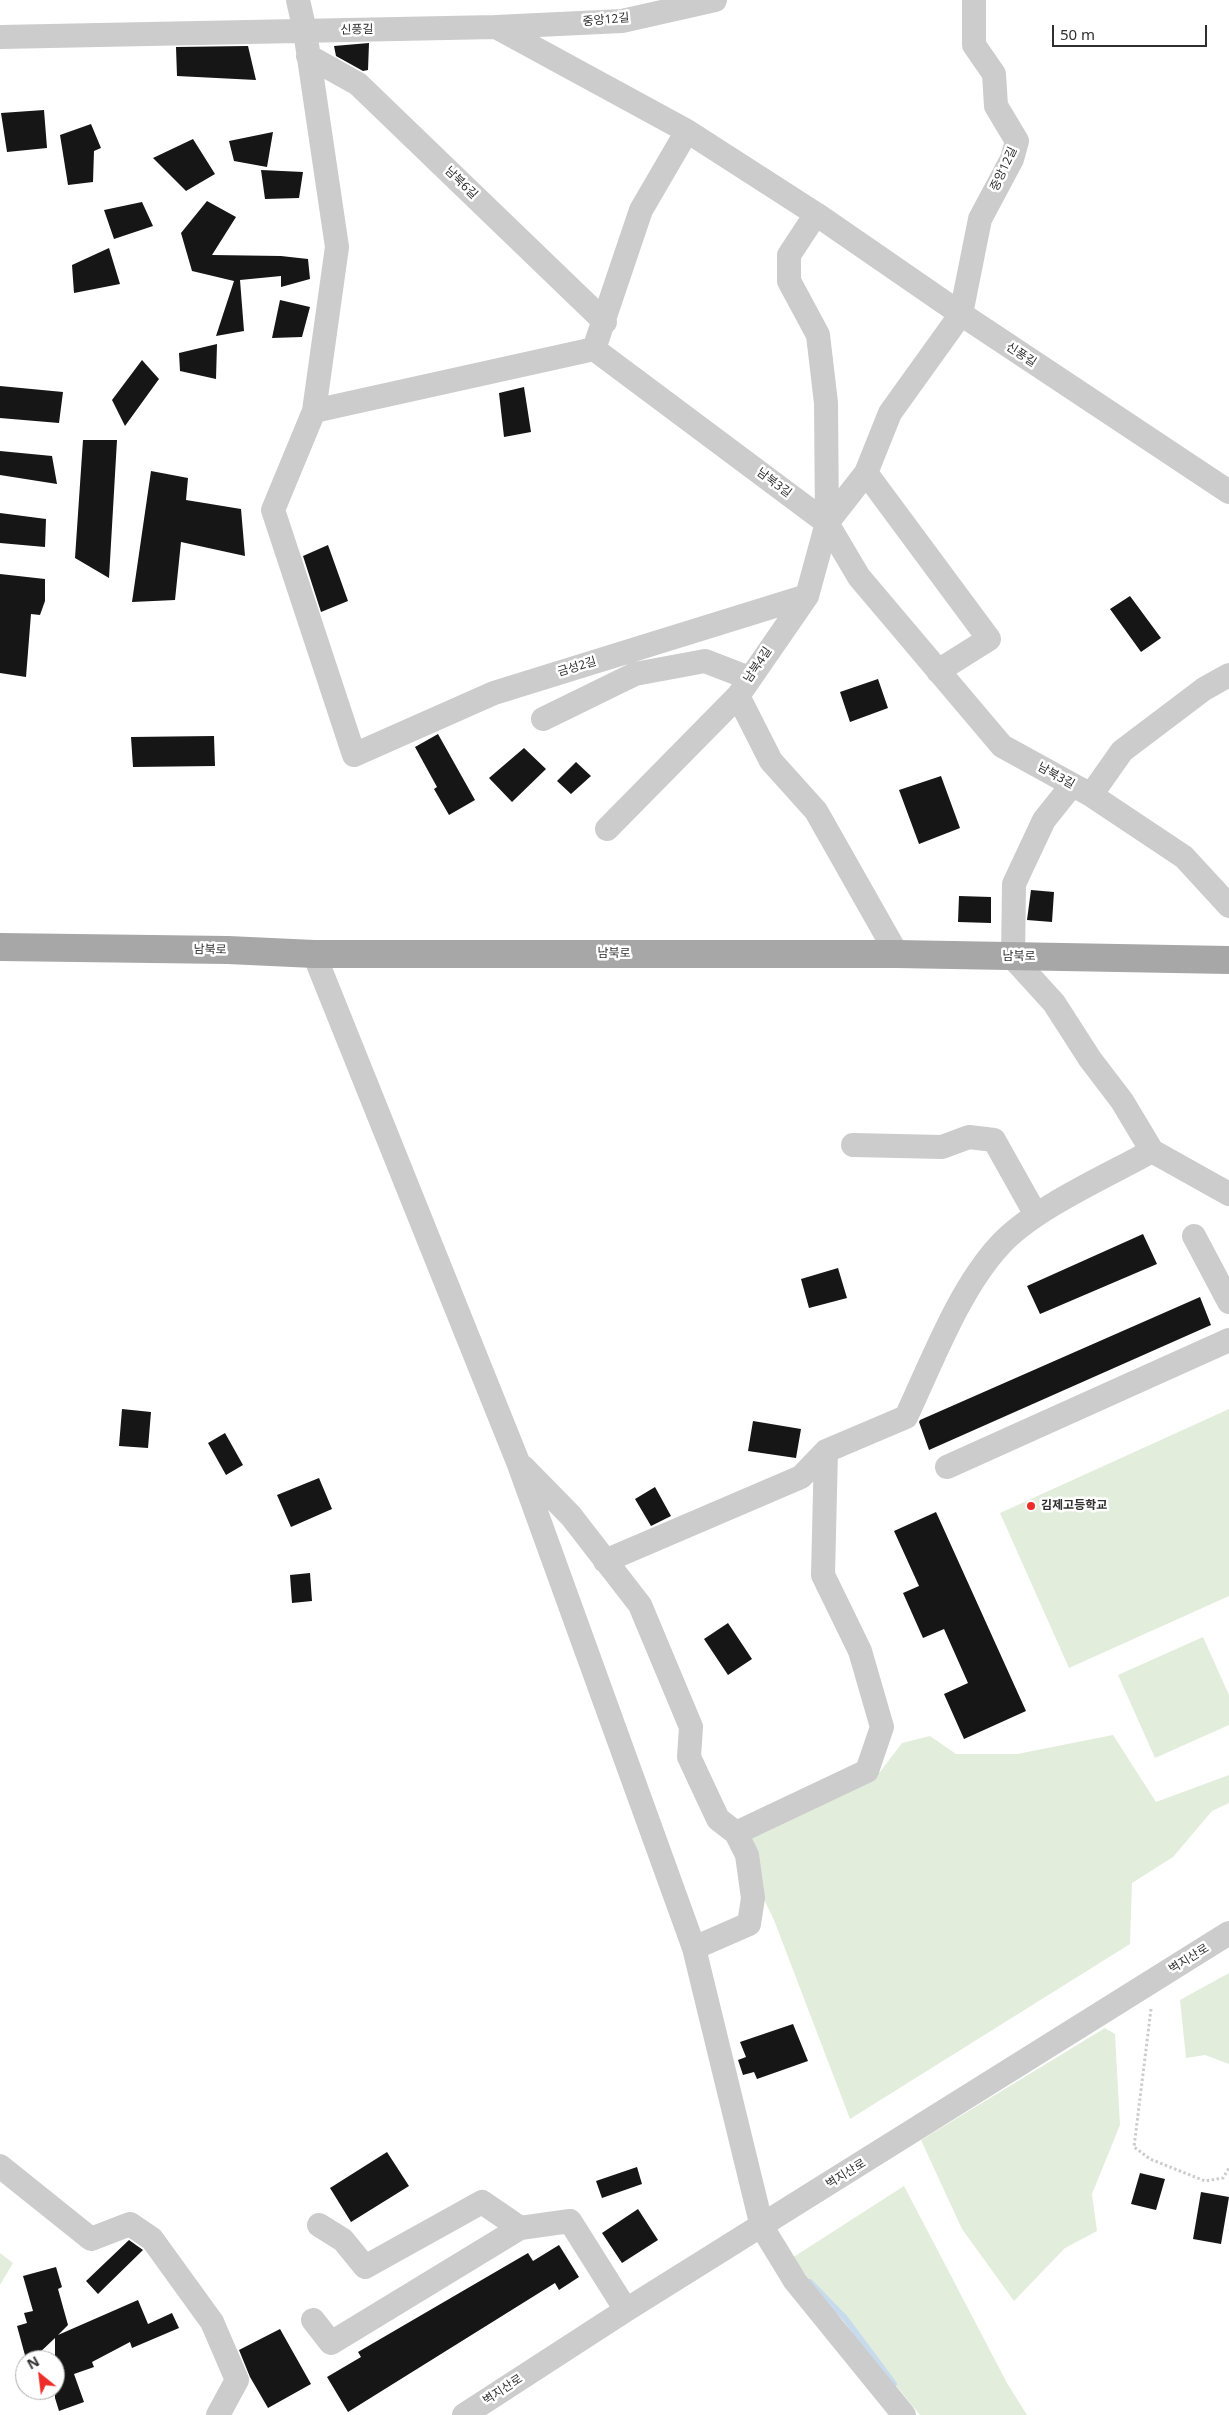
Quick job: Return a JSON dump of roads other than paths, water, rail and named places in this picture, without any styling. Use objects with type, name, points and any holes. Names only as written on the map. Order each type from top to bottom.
[{"type":"main road","name":"남북로","points":[[0,947],[218,950],[314,954],[897,954],[1013,958],[1229,960]]},
{"type":"street","points":[[298,0],[305,31],[337,247],[314,411],[594,349],[605,322],[641,210],[687,131]]},
{"type":"street","name":"중앙12길","points":[[496,27],[622,21],[715,0]]},
{"type":"street","name":"중앙12길","points":[[961,314],[980,218],[1012,158],[1017,140],[996,106],[994,74],[974,45],[974,0]]},
{"type":"street","name":"신풍길","points":[[0,37],[496,27],[687,131],[816,214],[961,314],[1229,492]]},
{"type":"street","name":"남북6길","points":[[308,56],[358,84],[605,322]]},
{"type":"street","points":[[816,214],[789,255],[789,281],[818,334],[826,403],[827,523]]},
{"type":"street","name":"남북4길","points":[[607,829],[744,687],[807,596],[827,523],[866,473],[890,413],[961,314]]},
{"type":"street","name":"남북3길","points":[[594,349],[827,523],[859,577],[1002,746],[1082,790],[1184,857],[1229,906]]},
{"type":"street","name":"금성2길","points":[[314,411],[273,510],[354,755],[494,693],[807,596]]},
{"type":"street","points":[[866,473],[989,639],[938,671]]},
{"type":"street","points":[[543,719],[635,674],[705,662],[744,687],[771,761],[816,811],[897,954]]},
{"type":"street","points":[[1229,675],[1204,690],[1122,751],[1082,790],[1044,820],[1014,884],[1013,958],[1054,1003],[1090,1059],[1122,1101],[1152,1151],[1229,1194]]},
{"type":"street","points":[[314,954],[518,1462],[694,1948],[762,2227],[795,2281],[904,2415]]},
{"type":"street","points":[[853,1145],[942,1148],[969,1137],[994,1140],[1036,1215]]},
{"type":"street","points":[[605,1561],[801,1476],[826,1452],[906,1417],[972,1280],[1001,1244],[1036,1215],[1152,1151]]},
{"type":"street","points":[[1194,1236],[1229,1302]]},
{"type":"street","points":[[947,1467],[1229,1340]]},
{"type":"street","points":[[736,1833],[866,1771],[882,1727],[860,1651],[823,1574],[826,1452]]},
{"type":"street","points":[[518,1462],[571,1516],[640,1605],[691,1727],[689,1758],[718,1819],[736,1833],[747,1855],[753,1898],[749,1924],[694,1948]]},
{"type":"street","name":"벽지산로","points":[[464,2415],[626,2310],[762,2227],[1229,1933]]},
{"type":"street","points":[[0,2166],[92,2239],[130,2224],[152,2239],[212,2322],[237,2380],[218,2415]]},
{"type":"street","points":[[319,2225],[343,2240],[365,2267],[482,2202],[520,2228]]},
{"type":"street","points":[[313,2320],[331,2343],[520,2228],[570,2221],[626,2310]]},
{"type":"waterway","points":[[810,2282],[845,2318],[894,2384]]},
{"type":"place","name":"김제고등학교","points":[[1031,1506]]}]
